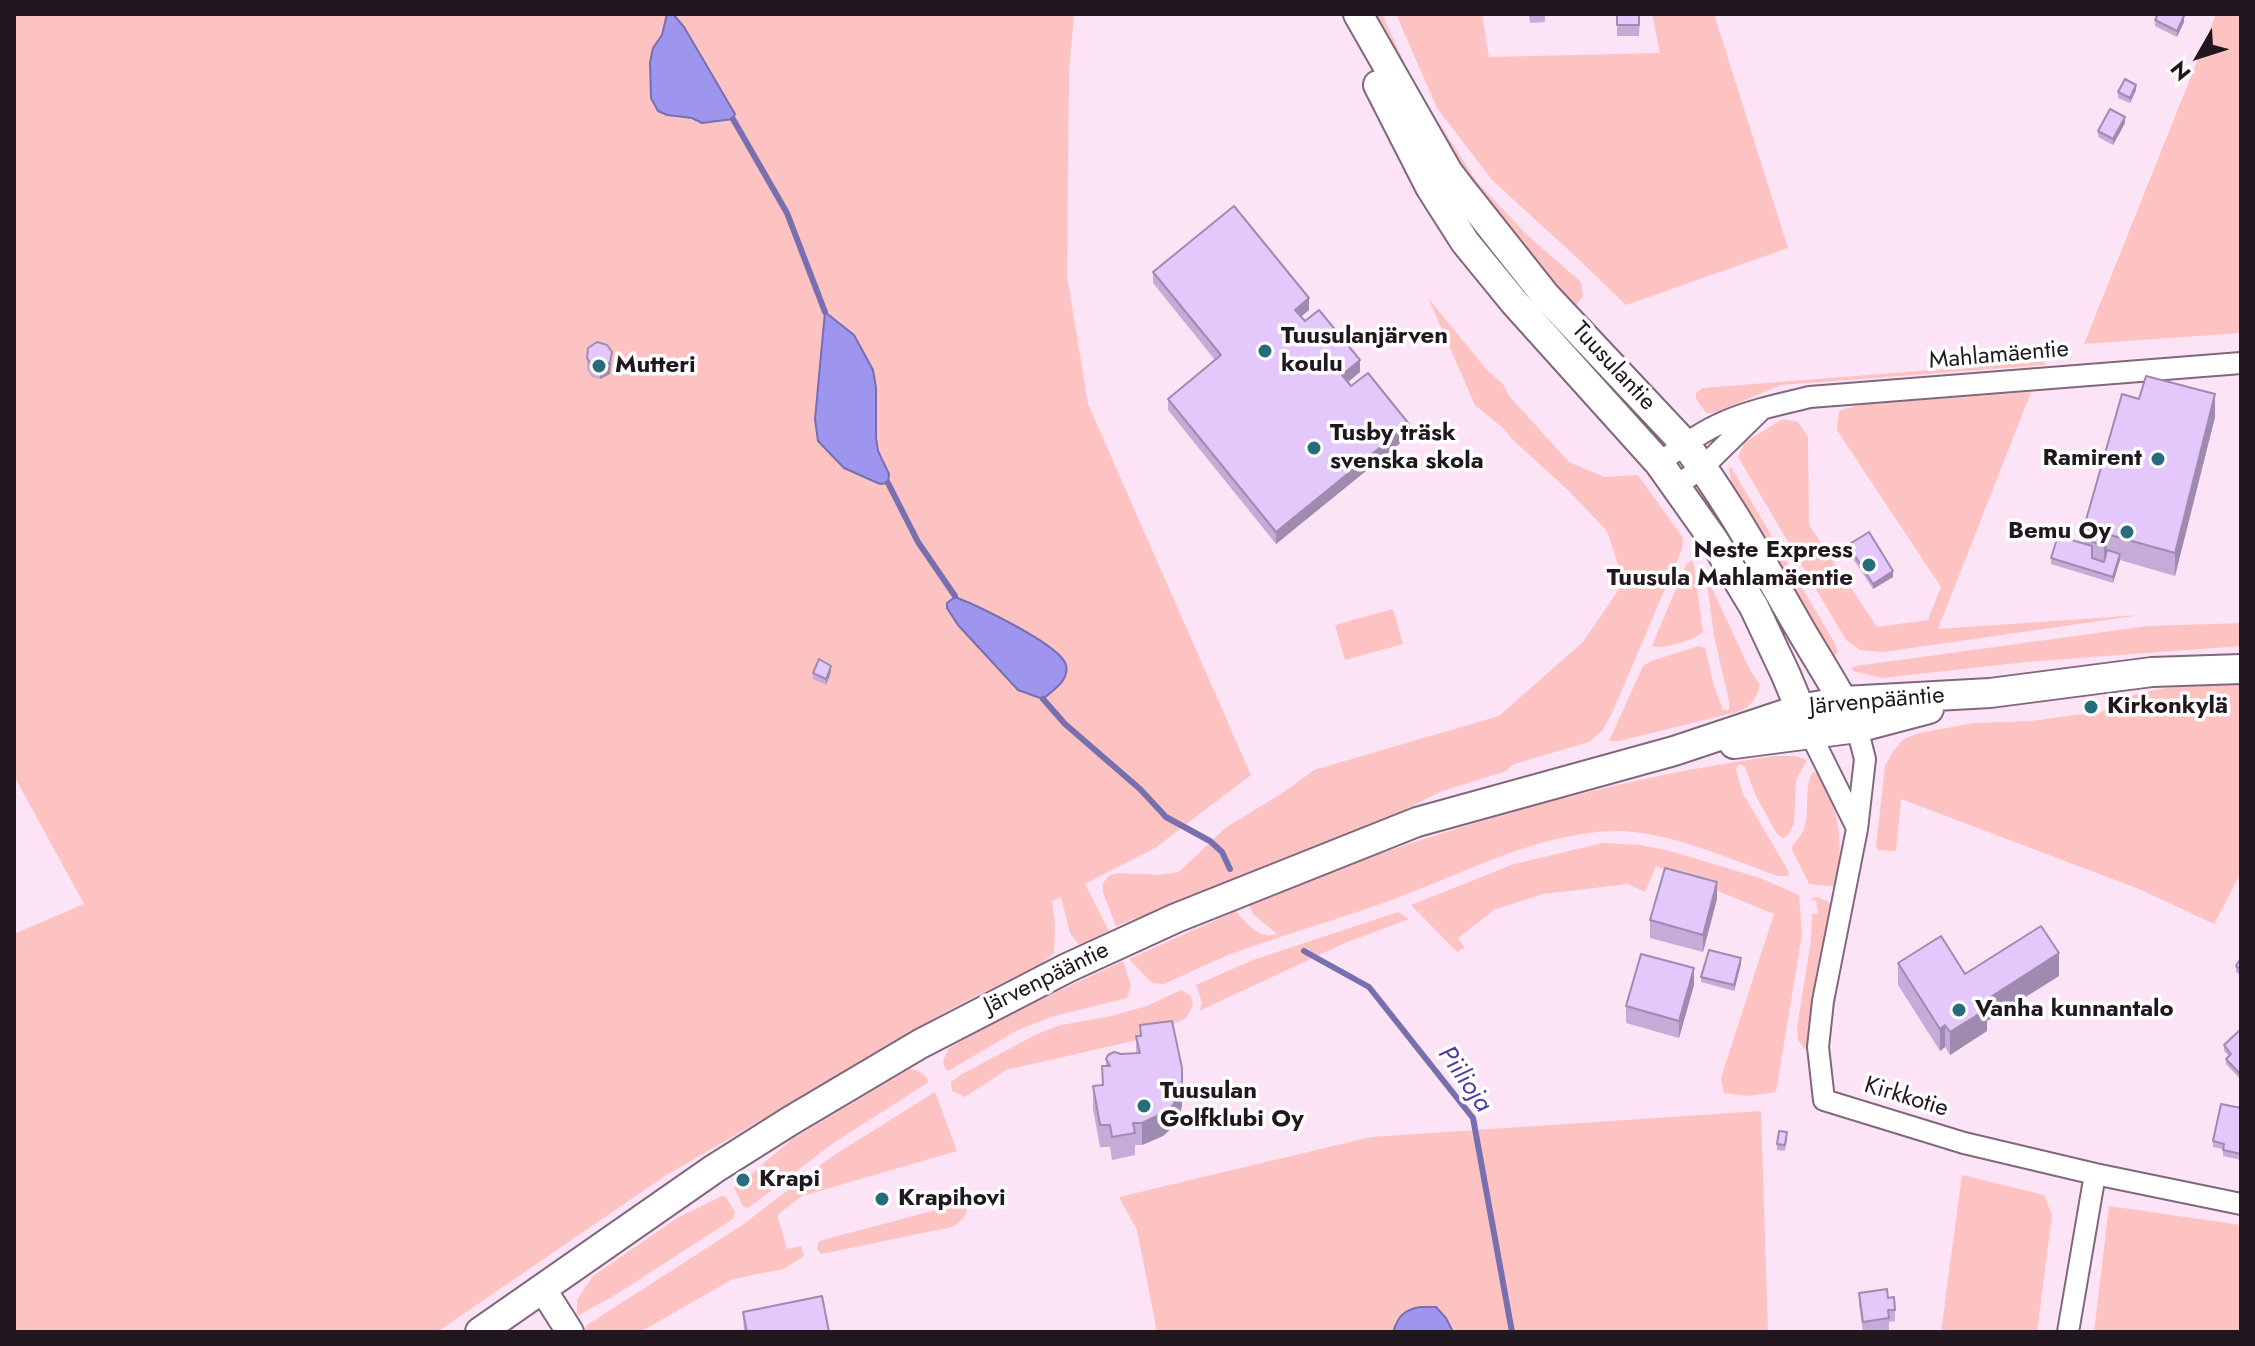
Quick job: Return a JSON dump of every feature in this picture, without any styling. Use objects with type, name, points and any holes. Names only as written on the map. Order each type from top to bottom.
[{"type":"main road","name":"Tuusulantie","points":[[1350,14],[1370,69],[1430,187],[1465,242],[1514,302],[1668,474],[1713,539],[1754,607],[1806,722]]},
{"type":"main road","name":"Tuusulantie","points":[[1358,14],[1448,172],[1545,295],[1703,467],[1844,701],[1857,728]]},
{"type":"main road","name":"Järvenpääntie","points":[[480,1332],[714,1169],[920,1044],[1067,968],[1176,918],[1417,822],[1674,751],[1806,722],[1844,701],[1990,693],[2152,672],[2241,669]]},
{"type":"main road","name":"Järvenpääntie","points":[[1806,722],[1857,728],[1990,693]]},
{"type":"street","name":"Mahlamäentie","points":[[1668,474],[1685,444],[1724,421],[1810,397],[2241,363]]},
{"type":"street","points":[[1668,474],[1703,467],[1763,408]]},
{"type":"street","points":[[1806,722],[1857,829]]},
{"type":"street","name":"Kirkkotie","points":[[1857,728],[1865,759],[1857,829],[1823,1001],[1818,1047],[1824,1100],[1964,1143],[2241,1204]]},
{"type":"street","points":[[2068,1332],[2095,1174]]},
{"type":"street","points":[[542,1288],[570,1332]]},
{"type":"shaded area","points":[[14,14],[1074,14],[1069,74],[1067,276],[1088,404],[1251,775],[1155,848],[1085,884],[1109,931],[1079,945],[1070,933],[1061,897],[1052,901],[1054,953],[1042,963],[958,1005],[665,1176],[437,1332],[14,1332],[14,934],[84,904],[14,776]]},
{"type":"shaded area","points":[[667,14],[673,14],[684,27],[735,114],[733,119],[702,123],[658,111],[651,98],[650,63]]},
{"type":"shaded area","points":[[1374,14],[1382,14],[1415,86],[1477,182],[1527,235],[1581,282],[1583,296],[1574,309],[1470,186]]},
{"type":"shaded area","points":[[1396,14],[1482,14],[1489,57],[1660,53],[1652,14],[1714,14],[1788,248],[1626,305],[1492,180],[1437,108]]},
{"type":"shaded area","points":[[2216,14],[2241,14],[2241,333],[2084,344]]},
{"type":"shaded area","points":[[1428,298],[1569,462],[1604,477],[1638,475],[1683,538],[1682,549],[1613,711],[1602,731],[1589,742],[1514,764],[1506,771],[1440,792],[1378,823],[1116,926],[1103,893],[1103,883],[1110,875],[1179,872],[1225,828],[1314,770],[1499,716],[1583,642],[1624,582],[1607,531],[1569,491],[1475,405]]},
{"type":"shaded area","points":[[825,312],[854,335],[873,370],[876,438],[878,451],[889,474],[888,483],[880,484],[844,468],[818,441],[815,419]]},
{"type":"shaded area","points":[[2045,361],[2045,365],[1781,385],[1714,413],[1706,413],[1696,399],[1696,393],[1703,388]]},
{"type":"shaded area","points":[[2031,392],[1938,629],[2141,615],[1883,652],[1860,650],[1846,640],[1738,457],[1745,442],[1783,419],[1798,422],[1808,437],[1809,525],[1877,627],[1928,620],[1941,587],[1837,430],[1839,411],[1857,405]]},
{"type":"shaded area","points":[[1731,467],[1834,642],[1838,652],[1834,656],[1822,642],[1747,513],[1731,483]]},
{"type":"shaded area","points":[[1693,561],[1703,632],[1679,644],[1652,646],[1686,565]]},
{"type":"shaded area","points":[[1707,584],[1710,584],[1760,685],[1755,698],[1737,712],[1609,741],[1643,666],[1699,646],[1705,648],[1723,710],[1729,710]]},
{"type":"shaded area","points":[[955,597],[1016,626],[1050,647],[1066,665],[1066,675],[1060,684],[1043,699],[1018,690],[958,625],[947,608],[947,603]]},
{"type":"shaded area","points":[[1393,609],[1403,644],[1345,660],[1335,625]]},
{"type":"shaded area","points":[[2241,623],[2241,646],[2026,662],[1882,678],[1853,671],[1852,668],[2148,626]]},
{"type":"shaded area","points":[[2241,682],[2241,873],[2214,924],[2139,889],[1901,799],[1896,851],[1878,850],[1876,847],[1885,766],[1904,739],[1919,733],[1974,723],[2094,715],[2121,699],[2141,693]]},
{"type":"shaded area","points":[[1774,756],[1795,756],[1807,760],[1796,780],[1794,824],[1788,835],[1782,838],[1756,796],[1745,767],[1739,764],[1736,770],[1743,794],[1789,872],[1788,876],[1778,876],[1698,847],[1657,836],[1616,831],[1588,833],[1507,854],[1382,903],[1232,954],[1164,984],[1152,983],[1129,959],[1236,911],[1260,933],[1277,934],[1253,914],[1249,905],[1350,864],[1454,830],[1613,786]]},
{"type":"shaded area","points":[[1819,772],[1836,815],[1839,855],[1837,887],[1809,884],[1791,848],[1802,833],[1807,817],[1809,780],[1812,773]]},
{"type":"shaded area","points":[[1603,843],[1641,845],[1670,851],[1760,878],[1799,895],[1802,935],[1776,1092],[1747,1096],[1724,1093],[1721,1078],[1774,914],[1656,866],[1645,892],[1628,884],[1543,894],[1494,910],[1458,938],[1465,948],[1457,952],[1411,905],[1514,864]]},
{"type":"shaded area","points":[[1816,897],[1833,907],[1812,996],[1806,1050],[1798,1040],[1797,1028],[1811,940],[1812,914],[1818,914],[1816,900],[1810,900]]},
{"type":"shaded area","points":[[1398,912],[1409,919],[1345,943],[1199,1011],[1202,1003],[1196,985],[1253,960]]},
{"type":"shaded area","points":[[1123,961],[1131,986],[1127,998],[1051,1017],[1018,1030],[948,1071],[945,1068],[943,1061],[948,1049],[995,1021]]},
{"type":"shaded area","points":[[1181,990],[1191,996],[1193,1005],[1186,1018],[1142,1039],[1006,1070],[965,1097],[952,1091],[951,1082],[962,1074],[1037,1034],[1061,1025],[1147,1006]]},
{"type":"shaded area","points":[[910,1069],[921,1073],[929,1082],[832,1144],[748,1208],[743,1206],[734,1187],[749,1180],[748,1177],[792,1139]]},
{"type":"shaded area","points":[[935,1092],[957,1151],[802,1196],[777,1215],[787,1249],[801,1246],[804,1256],[783,1269],[733,1279],[640,1332],[584,1332],[587,1325],[741,1226],[831,1157]]},
{"type":"shaded area","points":[[1761,1111],[1768,1332],[1157,1332],[1137,1230],[1119,1197],[1371,1137]]},
{"type":"shaded area","points":[[1962,1175],[2044,1195],[2052,1215],[2037,1332],[1941,1332]]},
{"type":"shaded area","points":[[722,1196],[726,1197],[735,1212],[733,1219],[577,1316],[577,1300],[593,1276],[677,1218]]},
{"type":"shaded area","points":[[966,1202],[964,1217],[952,1227],[821,1254],[817,1249],[819,1241]]},
{"type":"shaded area","points":[[2109,1206],[2241,1225],[2241,1332],[2094,1332]]},
{"type":"shaded area","points":[[1420,1307],[1436,1307],[1453,1332],[1393,1332],[1402,1315]]},
{"type":"building","points":[[1617,14],[1639,14],[1639,25],[1617,25]]},
{"type":"building","points":[[2158,14],[2184,16],[2177,31],[2155,20]]},
{"type":"building","points":[[2125,79],[2136,85],[2130,98],[2118,92]]},
{"type":"building","points":[[2110,109],[2125,117],[2113,139],[2098,131]]},
{"type":"building","points":[[1234,206],[1309,298],[1295,310],[1305,321],[1319,310],[1360,360],[1342,375],[1351,386],[1368,373],[1409,424],[1276,532],[1168,399],[1221,355],[1153,272]]},
{"type":"building","points":[[597,342],[607,345],[612,352],[610,362],[600,368],[592,365],[587,358],[588,348]]},
{"type":"building","points":[[2146,376],[2215,394],[2175,553],[2107,534],[2104,545],[2092,542],[2095,530],[2084,527],[2122,394],[2139,399]]},
{"type":"building","points":[[1869,532],[1893,571],[1873,584],[1848,545]]},
{"type":"building","points":[[2058,536],[2092,546],[2092,558],[2104,562],[2107,550],[2120,554],[2113,577],[2051,558]]},
{"type":"building","points":[[819,659],[831,666],[826,679],[813,673]]},
{"type":"building","points":[[1665,868],[1717,882],[1703,935],[1650,920]]},
{"type":"building","points":[[2041,926],[2059,953],[1983,1002],[1987,1009],[1950,1032],[1945,1025],[1940,1029],[1898,963],[1941,936],[1965,974]]},
{"type":"building","points":[[1709,950],[1741,958],[1734,985],[1701,977]]},
{"type":"building","points":[[1641,954],[1694,968],[1679,1021],[1626,1006]]},
{"type":"building","points":[[1172,1021],[1182,1068],[1179,1095],[1163,1113],[1142,1123],[1133,1123],[1135,1133],[1112,1137],[1110,1125],[1100,1125],[1093,1086],[1103,1085],[1102,1066],[1110,1066],[1106,1059],[1114,1052],[1140,1053],[1136,1036],[1141,1036],[1140,1025]]},
{"type":"building","points":[[2241,1029],[2241,1075],[2226,1059],[2231,1054],[2224,1045]]},
{"type":"building","points":[[2221,1104],[2241,1108],[2241,1154],[2223,1150],[2224,1144],[2213,1141]]},
{"type":"building","points":[[1779,1131],[1787,1132],[1785,1145],[1777,1144]]},
{"type":"building","points":[[1887,1289],[1888,1298],[1894,1297],[1895,1310],[1888,1310],[1889,1318],[1863,1322],[1859,1293]]},
{"type":"building","points":[[822,1296],[829,1332],[747,1332],[743,1312]]},
{"type":"waterway","points":[[733,119],[787,213],[825,312]]},
{"type":"waterway","points":[[888,483],[918,542],[955,596]]},
{"type":"waterway","points":[[1043,699],[1065,724],[1140,789],[1166,817],[1210,841],[1222,852],[1230,869]]},
{"type":"waterway","name":"Piilioja","points":[[1304,951],[1369,987],[1473,1118],[1512,1332]]},
{"type":"place","name":"Tuusulanjärven koulu","points":[[1265,351]]},
{"type":"place","name":"Mutteri","points":[[599,366]]},
{"type":"place","name":"Tusby träsk svenska skola","points":[[1314,448]]},
{"type":"place","name":"Ramirent","points":[[2158,459]]},
{"type":"place","name":"Bemu Oy","points":[[2127,532]]},
{"type":"place","name":"Neste Express Tuusula Mahlamäentie","points":[[1869,565]]},
{"type":"place","name":"Kirkonkylä","points":[[2091,707]]},
{"type":"place","name":"Vanha kunnantalo","points":[[1959,1010]]},
{"type":"place","name":"Tuusulan Golfklubi Oy","points":[[1144,1106]]},
{"type":"place","name":"Krapi","points":[[743,1180]]},
{"type":"place","name":"Krapihovi","points":[[882,1199]]}]
